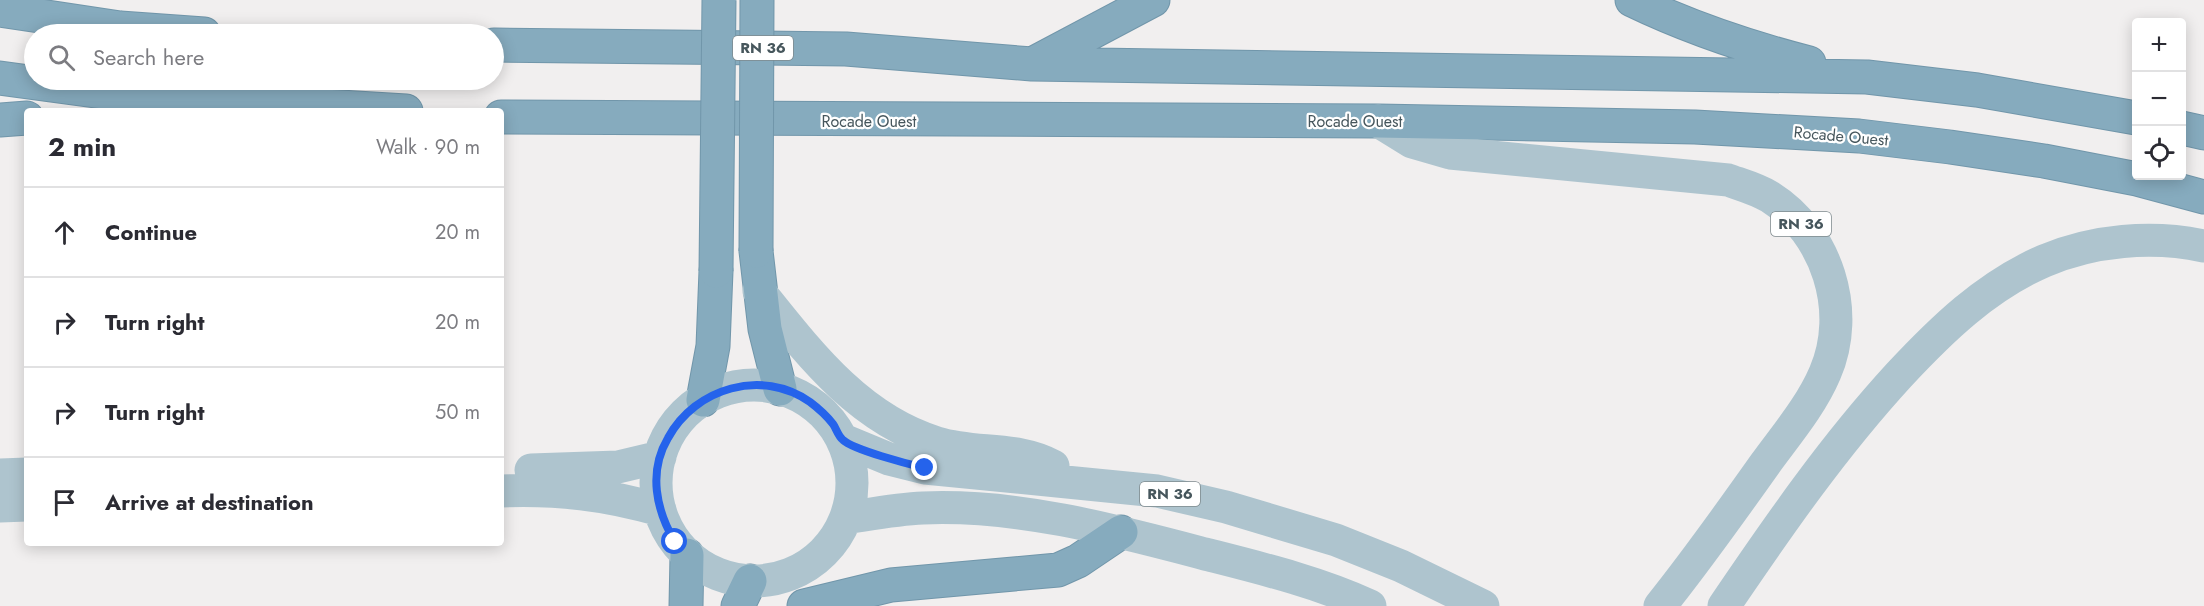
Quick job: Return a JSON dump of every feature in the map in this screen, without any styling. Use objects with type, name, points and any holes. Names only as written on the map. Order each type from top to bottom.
[{"type":"highway","points":[[703,400],[713,346],[716,271],[719,0]]},
{"type":"highway","points":[[757,0],[756,252],[765,329],[780,389]]},
{"type":"highway","points":[[1032,64],[1153,0]]},
{"type":"highway","points":[[1632,0],[1680,23],[1749,48],[1866,77]]},
{"type":"highway","points":[[0,10],[93,24]]},
{"type":"highway","name":"RN 36","points":[[504,45],[846,49],[1032,64]]},
{"type":"highway","points":[[1032,64],[1866,77],[1977,90],[2132,117]]},
{"type":"highway","points":[[0,78],[24,81]]},
{"type":"highway","points":[[88,90],[357,108]]},
{"type":"highway","points":[[70,108],[110,93]]},
{"type":"highway","name":"Rocade Ouest","points":[[504,117],[1378,121],[1695,127],[1860,136],[2044,161],[2136,179],[2204,197]]},
{"type":"highway","points":[[0,120],[24,118]]},
{"type":"highway","points":[[2186,129],[2204,133]]},
{"type":"highway","points":[[804,606],[891,585],[1058,570],[1078,561],[1121,532]]},
{"type":"highway","points":[[686,606],[687,555]]},
{"type":"main road","name":"RN 36","points":[[1378,121],[1412,142],[1450,153],[1728,180],[1770,197],[1802,225],[1815,243],[1832,285],[1837,308],[1836,329],[1825,373],[1803,411],[1691,568],[1660,606]]},
{"type":"main road","points":[[1724,606],[1829,456],[1933,339],[1982,297],[2044,261],[2092,247],[2131,241],[2159,240],[2204,246]]},
{"type":"main road","points":[[759,291],[834,380],[866,406],[898,427],[937,443],[976,450],[1022,453],[1038,458],[1077,481]]},
{"type":"main road","points":[[755,385],[780,389],[807,400],[822,411],[843,440],[853,479],[846,518],[824,552],[808,565],[744,594],[687,555],[675,542],[660,510],[656,475],[660,457],[675,424],[703,400],[737,386],[755,385]]},
{"type":"main road","name":"RN 36","points":[[843,440],[889,459],[925,468],[1077,481],[1157,491],[1290,525],[1401,566],[1483,606]]},
{"type":"main road","points":[[504,470],[618,467],[660,457]]},
{"type":"main road","points":[[0,475],[24,474]]},
{"type":"main road","points":[[504,491],[548,490],[608,496],[660,510]]},
{"type":"main road","points":[[0,506],[24,505]]},
{"type":"main road","points":[[846,518],[911,509],[960,508],[1037,517],[1121,532],[1271,571],[1370,606]]},
{"type":"route","points":[[675,542],[660,510],[656,475],[660,457],[675,424],[688,411],[719,391],[737,386],[755,385],[773,386],[790,391],[822,411],[834,424],[843,440],[889,459],[925,468]]}]
